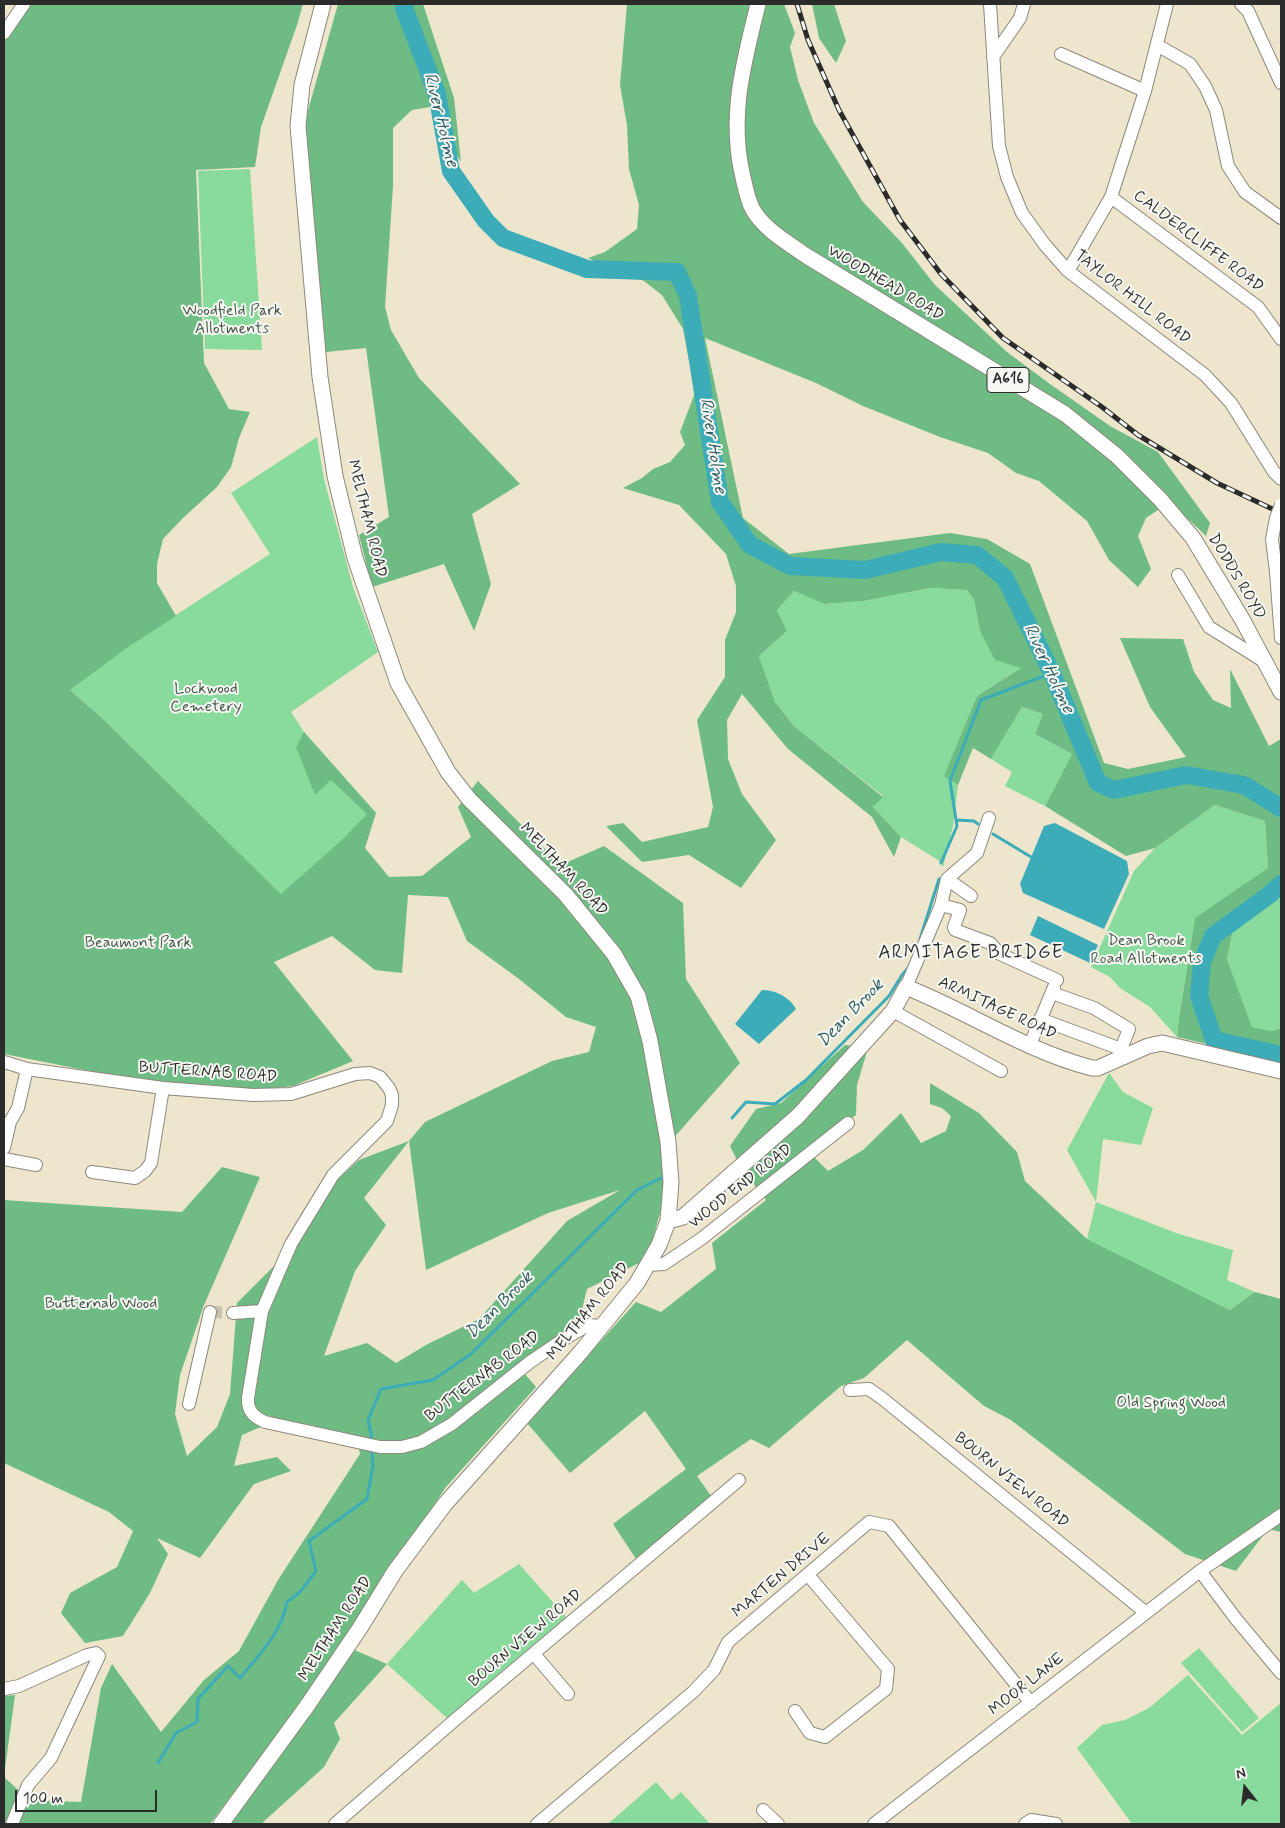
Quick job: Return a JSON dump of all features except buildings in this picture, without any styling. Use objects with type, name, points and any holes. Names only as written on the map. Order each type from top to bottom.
[{"type":"main road","name":"MELTHAM ROAD","points":[[221,1824],[307,1706],[360,1628],[395,1571],[445,1504],[603,1326],[637,1283],[659,1246],[668,1221],[671,1182],[668,1142],[650,1041],[638,996],[614,954],[566,895],[469,798],[448,772],[398,684],[355,558],[335,476],[320,377],[298,126],[302,85],[323,4]]},
{"type":"main road","name":"WOODHEAD ROAD","points":[[758,4],[741,74],[738,95],[738,154],[745,186],[753,210],[770,230],[804,255],[1065,414],[1117,456],[1169,510]]},
{"type":"main road","name":"DODDS ROYD","points":[[1169,510],[1193,538],[1242,619],[1281,692]]},
{"type":"main road","points":[[668,1221],[682,1218],[798,1116],[893,1011],[906,987]]},
{"type":"main road","name":"ARMITAGE ROAD","points":[[906,987],[939,1000],[1029,1047],[1092,1068],[1098,1068],[1123,1053],[1162,1043],[1281,1071]]},
{"type":"street","points":[[4,34],[24,4]]},
{"type":"street","name":"TAYLOR HILL ROAD","points":[[990,4],[999,146],[1007,177],[1022,213],[1045,245],[1068,271],[1205,376],[1231,403],[1274,472],[1281,479]]},
{"type":"street","points":[[993,57],[1020,18],[1024,4]]},
{"type":"street","points":[[1068,271],[1111,197],[1145,91],[1167,4]]},
{"type":"street","points":[[1240,4],[1248,11],[1281,83]]},
{"type":"street","points":[[1157,45],[1190,64],[1205,86],[1216,110],[1228,166],[1244,192],[1281,218]]},
{"type":"street","points":[[1061,54],[1145,91]]},
{"type":"street","name":"CALDERCLIFFE ROAD","points":[[1111,197],[1258,307],[1281,339]]},
{"type":"street","points":[[1279,511],[1277,533],[1272,539],[1281,638]]},
{"type":"street","points":[[1178,575],[1209,627],[1265,662]]},
{"type":"street","points":[[906,987],[941,905],[947,879],[977,853],[989,818]]},
{"type":"street","points":[[947,879],[971,896]]},
{"type":"street","points":[[941,905],[960,910],[954,927],[955,930],[990,943],[1000,954],[1059,977],[1029,1047]]},
{"type":"street","points":[[1040,1019],[1123,1053],[1129,1029],[1094,1008],[1052,993]]},
{"type":"street","points":[[893,1011],[1001,1071]]},
{"type":"street","name":"BUTTERNAB ROAD","points":[[4,1062],[27,1068],[163,1088],[253,1095],[292,1094],[363,1073],[370,1073],[380,1077],[389,1088],[392,1095],[392,1105],[387,1121],[333,1175],[291,1244],[262,1310],[247,1405],[251,1413],[266,1422],[380,1447],[402,1447],[421,1442],[452,1424],[530,1362],[564,1338],[588,1325],[603,1326]]},
{"type":"street","points":[[4,1148],[10,1122],[18,1108],[27,1068]]},
{"type":"street","points":[[92,1172],[135,1178],[146,1171],[151,1163],[163,1088]]},
{"type":"street","name":"WOOD END ROAD","points":[[648,1265],[664,1264],[702,1239],[848,1124]]},
{"type":"street","points":[[4,1159],[36,1165]]},
{"type":"street","points":[[233,1313],[262,1310]]},
{"type":"street","points":[[189,1404],[210,1312]]},
{"type":"street","name":"BOURN VIEW ROAD","points":[[850,1390],[869,1389],[883,1399],[1145,1612]]},
{"type":"street","name":"BOURN VIEW ROAD","points":[[335,1824],[739,1480]]},
{"type":"street","name":"MOOR LANE","points":[[874,1824],[1031,1704],[1145,1612],[1281,1515]]},
{"type":"street","name":"MARTEN DRIVE","points":[[538,1824],[692,1692],[714,1670],[728,1642],[869,1522],[889,1526],[1031,1704]]},
{"type":"street","points":[[1200,1571],[1236,1619],[1281,1673]]},
{"type":"street","points":[[795,1711],[810,1733],[826,1737],[886,1689],[888,1669],[808,1575]]},
{"type":"street","points":[[4,1689],[19,1686],[87,1655],[96,1653],[103,1656],[51,1758],[28,1785],[12,1824]]},
{"type":"street","points":[[534,1654],[568,1694]]},
{"type":"street","points":[[763,1810],[778,1824]]},
{"type":"street","points":[[1026,1824],[1031,1820],[1056,1824]]},
{"type":"green space","points":[[28,4],[303,4],[261,127],[255,167],[196,170],[204,363],[229,409],[250,412],[239,438],[231,467],[217,487],[163,539],[157,564],[157,583],[176,616],[128,647],[70,690],[102,718],[281,894],[343,839],[367,814],[331,780],[315,795],[296,747],[304,732],[376,813],[365,848],[389,877],[422,876],[471,837],[458,807],[478,781],[561,865],[604,846],[683,903],[686,979],[740,1063],[662,1151],[666,1192],[647,1259],[587,1289],[578,1326],[519,1367],[536,1387],[446,1487],[293,1713],[210,1824],[4,1824],[4,1777],[29,1800],[81,1802],[101,1688],[112,1664],[161,1732],[204,1680],[239,1651],[278,1580],[360,1454],[357,1439],[312,1425],[277,1420],[242,1435],[234,1466],[277,1457],[291,1471],[254,1484],[200,1558],[157,1538],[168,1554],[150,1593],[123,1636],[85,1643],[61,1613],[70,1593],[117,1567],[133,1531],[109,1512],[4,1463],[4,1200],[182,1212],[222,1167],[260,1177],[204,1305],[180,1375],[175,1414],[187,1456],[217,1427],[230,1394],[237,1303],[284,1256],[302,1212],[359,1160],[409,1141],[425,1122],[552,1061],[589,1052],[596,1027],[566,1017],[519,979],[467,941],[448,897],[408,895],[402,973],[375,970],[332,936],[274,962],[353,1061],[293,1086],[259,1090],[155,1084],[4,1054],[4,39]],"holes":[[[409,1141],[426,1270],[548,1213],[620,1190],[567,1221],[479,1319],[426,1345],[396,1363],[367,1343],[324,1356],[355,1271],[386,1225],[364,1198]]]},
{"type":"green space","points":[[338,4],[423,4],[454,98],[461,162],[430,107],[412,110],[393,128],[393,186],[385,307],[391,330],[419,378],[520,484],[472,514],[491,584],[474,631],[444,564],[372,587],[359,535],[389,517],[366,348],[326,352],[305,121]]},
{"type":"green space","points":[[627,4],[784,4],[795,33],[790,47],[798,80],[814,123],[863,202],[902,243],[935,285],[1007,352],[1110,426],[1158,452],[1210,523],[1206,536],[1184,515],[1158,510],[1146,518],[1138,536],[1151,569],[1138,587],[1109,560],[1087,521],[1039,481],[1016,473],[988,453],[940,437],[863,406],[816,383],[705,338],[743,518],[789,554],[950,533],[987,539],[1030,564],[1104,763],[1128,769],[1186,757],[1150,707],[1120,638],[1183,639],[1194,672],[1213,700],[1231,708],[1230,669],[1269,746],[1281,739],[1281,892],[1233,930],[1227,959],[1252,1027],[1272,1031],[1281,1028],[1281,1061],[1177,1037],[1195,918],[1268,868],[1265,821],[1215,805],[1155,848],[1126,856],[1045,806],[1072,754],[1035,734],[1043,714],[1022,707],[991,759],[973,748],[958,785],[944,776],[977,696],[1021,668],[995,660],[980,631],[974,600],[967,590],[930,588],[864,601],[824,604],[794,591],[777,610],[787,631],[759,656],[775,702],[794,726],[883,797],[873,807],[901,837],[894,857],[872,817],[788,749],[742,694],[727,720],[728,759],[742,794],[776,840],[741,888],[689,855],[642,862],[606,826],[623,823],[642,842],[708,827],[713,807],[697,720],[725,677],[725,640],[736,612],[736,586],[726,554],[679,505],[623,488],[642,478],[653,469],[670,462],[685,445],[680,432],[695,393],[683,329],[662,295],[644,281],[588,258],[605,252],[637,229],[639,205],[629,169],[627,125],[620,85]]},
{"type":"green space","points":[[812,4],[834,4],[846,41],[836,63],[819,38]]},
{"type":"green space","name":"Woodfield Park Allotments","points":[[250,169],[262,350],[205,349],[198,171]]},
{"type":"green space","name":"Lockwood Cemetery","points":[[317,437],[324,479],[353,587],[378,652],[291,712],[304,732],[376,813],[282,895],[102,718],[70,690],[128,646],[270,554],[231,493]]},
{"type":"green space","points":[[930,588],[967,590],[974,600],[980,631],[1021,668],[977,696],[945,776],[958,785],[953,826],[943,867],[938,860],[901,837],[873,807],[883,796],[794,726],[775,702],[759,656],[787,631],[777,610],[794,591],[824,604],[864,601]]},
{"type":"green space","points":[[1022,707],[1043,714],[1035,734],[1072,754],[1045,806],[1005,786],[1012,772],[991,759]]},
{"type":"green space","name":"Dean Brook Road Allotments","points":[[1215,805],[1265,821],[1268,868],[1195,919],[1177,1037],[1150,1007],[1120,988],[1110,977],[1091,967],[1134,871],[1155,848]]},
{"type":"green space","points":[[1281,892],[1281,1028],[1272,1031],[1252,1027],[1227,959],[1233,930]]},
{"type":"green space","name":"Old Spring Wood","points":[[845,1045],[868,1048],[857,1085],[856,1115],[817,1144],[812,1155],[828,1171],[863,1150],[901,1113],[921,1143],[946,1131],[951,1116],[942,1108],[930,1104],[930,1083],[979,1113],[1017,1152],[1025,1181],[1087,1239],[1230,1310],[1255,1292],[1281,1299],[1281,1532],[1268,1529],[1236,1571],[1185,1554],[1011,1420],[984,1406],[907,1340],[864,1378],[841,1386],[769,1448],[751,1439],[697,1476],[711,1496],[636,1559],[613,1524],[686,1469],[645,1411],[570,1473],[527,1423],[636,1302],[661,1312],[716,1269],[712,1243],[766,1200],[741,1168],[730,1146],[756,1109],[781,1103]]},
{"type":"green space","points":[[1109,1073],[1123,1092],[1153,1108],[1141,1145],[1103,1139],[1096,1202],[1067,1150]]},
{"type":"green space","points":[[1096,1202],[1176,1233],[1233,1250],[1227,1280],[1255,1292],[1230,1310],[1087,1239]]},
{"type":"green space","points":[[519,1564],[566,1617],[447,1718],[387,1664],[462,1580],[474,1593]]},
{"type":"green space","points":[[1199,1648],[1259,1718],[1242,1732],[1181,1663]]},
{"type":"green space","points":[[352,1649],[387,1664],[334,1723],[340,1739],[324,1767],[261,1824],[229,1824]]},
{"type":"green space","points":[[1188,1675],[1242,1735],[1281,1703],[1281,1824],[1132,1824],[1077,1748],[1102,1725],[1125,1720],[1149,1708]]},
{"type":"green space","points":[[15,1695],[4,1776],[4,1696]]},
{"type":"green space","points":[[656,1782],[672,1800],[681,1792],[710,1824],[608,1824]]},
{"type":"water","points":[[1055,823],[1127,861],[1129,874],[1104,929],[1023,893],[1020,884],[1044,826]]},
{"type":"water","points":[[1038,916],[1098,945],[1090,963],[1030,935]]},
{"type":"water","points":[[762,990],[782,995],[796,1009],[759,1044],[735,1024]]},
{"type":"waterway","name":"River Holme","points":[[405,4],[404,8],[437,94],[451,171],[486,221],[503,238],[587,269],[677,272],[688,296],[720,502],[750,545],[790,566],[865,570],[941,552],[977,555],[1005,578],[1052,673],[1098,783],[1114,790],[1186,775],[1244,785],[1281,808]]},
{"type":"waterway","name":"Dean Brook","points":[[941,863],[957,826],[950,781],[981,700],[1052,673]]},
{"type":"waterway","points":[[956,820],[974,821],[978,824]]},
{"type":"waterway","points":[[993,834],[1031,857]]},
{"type":"waterway","name":"Dean Brook","points":[[920,939],[939,879]]},
{"type":"waterway","name":"River Holme","points":[[1281,884],[1213,936],[1202,962],[1199,996],[1214,1040],[1281,1055]]},
{"type":"waterway","name":"Dean Brook","points":[[732,1118],[746,1102],[775,1104],[806,1080],[889,996],[908,968]]},
{"type":"waterway","name":"Dean Brook","points":[[372,1439],[368,1420],[381,1389],[433,1380],[471,1354],[637,1190],[661,1178]]},
{"type":"waterway","name":"Dean Brook","points":[[158,1763],[176,1733],[197,1722],[198,1699],[228,1666],[240,1678],[269,1643],[280,1623],[287,1602],[300,1592],[316,1571],[309,1541],[367,1499],[373,1466],[372,1451]]},
{"type":"tunnel","points":[[210,1312],[233,1313]]},
{"type":"railway","points":[[797,4],[808,40],[839,110],[900,220],[941,274],[1003,338],[1102,407],[1138,435],[1217,483],[1281,513]]},
{"type":"district","name":"ARMITAGE BRIDGE","points":[[971,954]]},
{"type":"park label","name":"Beaumont Park","points":[[138,944]]},
{"type":"park label","name":"Butternab Wood","points":[[101,1305]]}]
